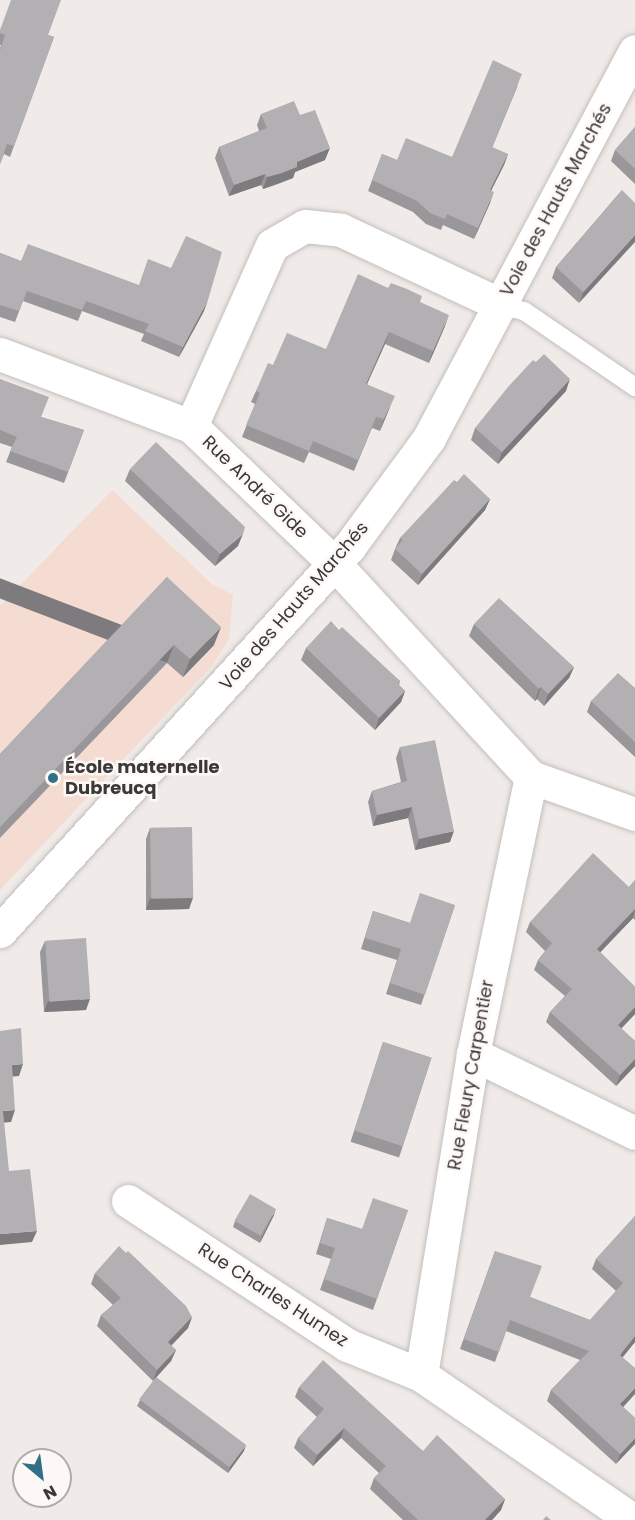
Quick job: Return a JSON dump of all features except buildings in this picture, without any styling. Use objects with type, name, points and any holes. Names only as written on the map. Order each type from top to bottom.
[{"type":"street","name":"Voie des Hauts Marchés","points":[[0,931],[334,563],[429,438],[635,51]]},
{"type":"street","points":[[191,426],[272,245],[305,226],[340,230],[501,305]]},
{"type":"street","name":"Rue André Gide","points":[[0,354],[191,426],[334,563],[531,777]]},
{"type":"street","points":[[531,777],[635,814]]},
{"type":"street","name":"Rue Fleury Carpentier","points":[[421,1375],[472,1054],[531,777]]},
{"type":"street","points":[[472,1054],[635,1133]]},
{"type":"street","name":"Rue Charles Humez","points":[[128,1201],[347,1345],[421,1375],[633,1520]]},
{"type":"lane","points":[[501,305],[525,311],[635,387]]},
{"type":"shaded area","name":"École maternelle Dubreucq","points":[[112,490],[212,584],[233,595],[229,639],[212,666],[0,890],[0,606]]},
{"type":"place","name":"École maternelle Dubreucq","points":[[53,778]]}]
